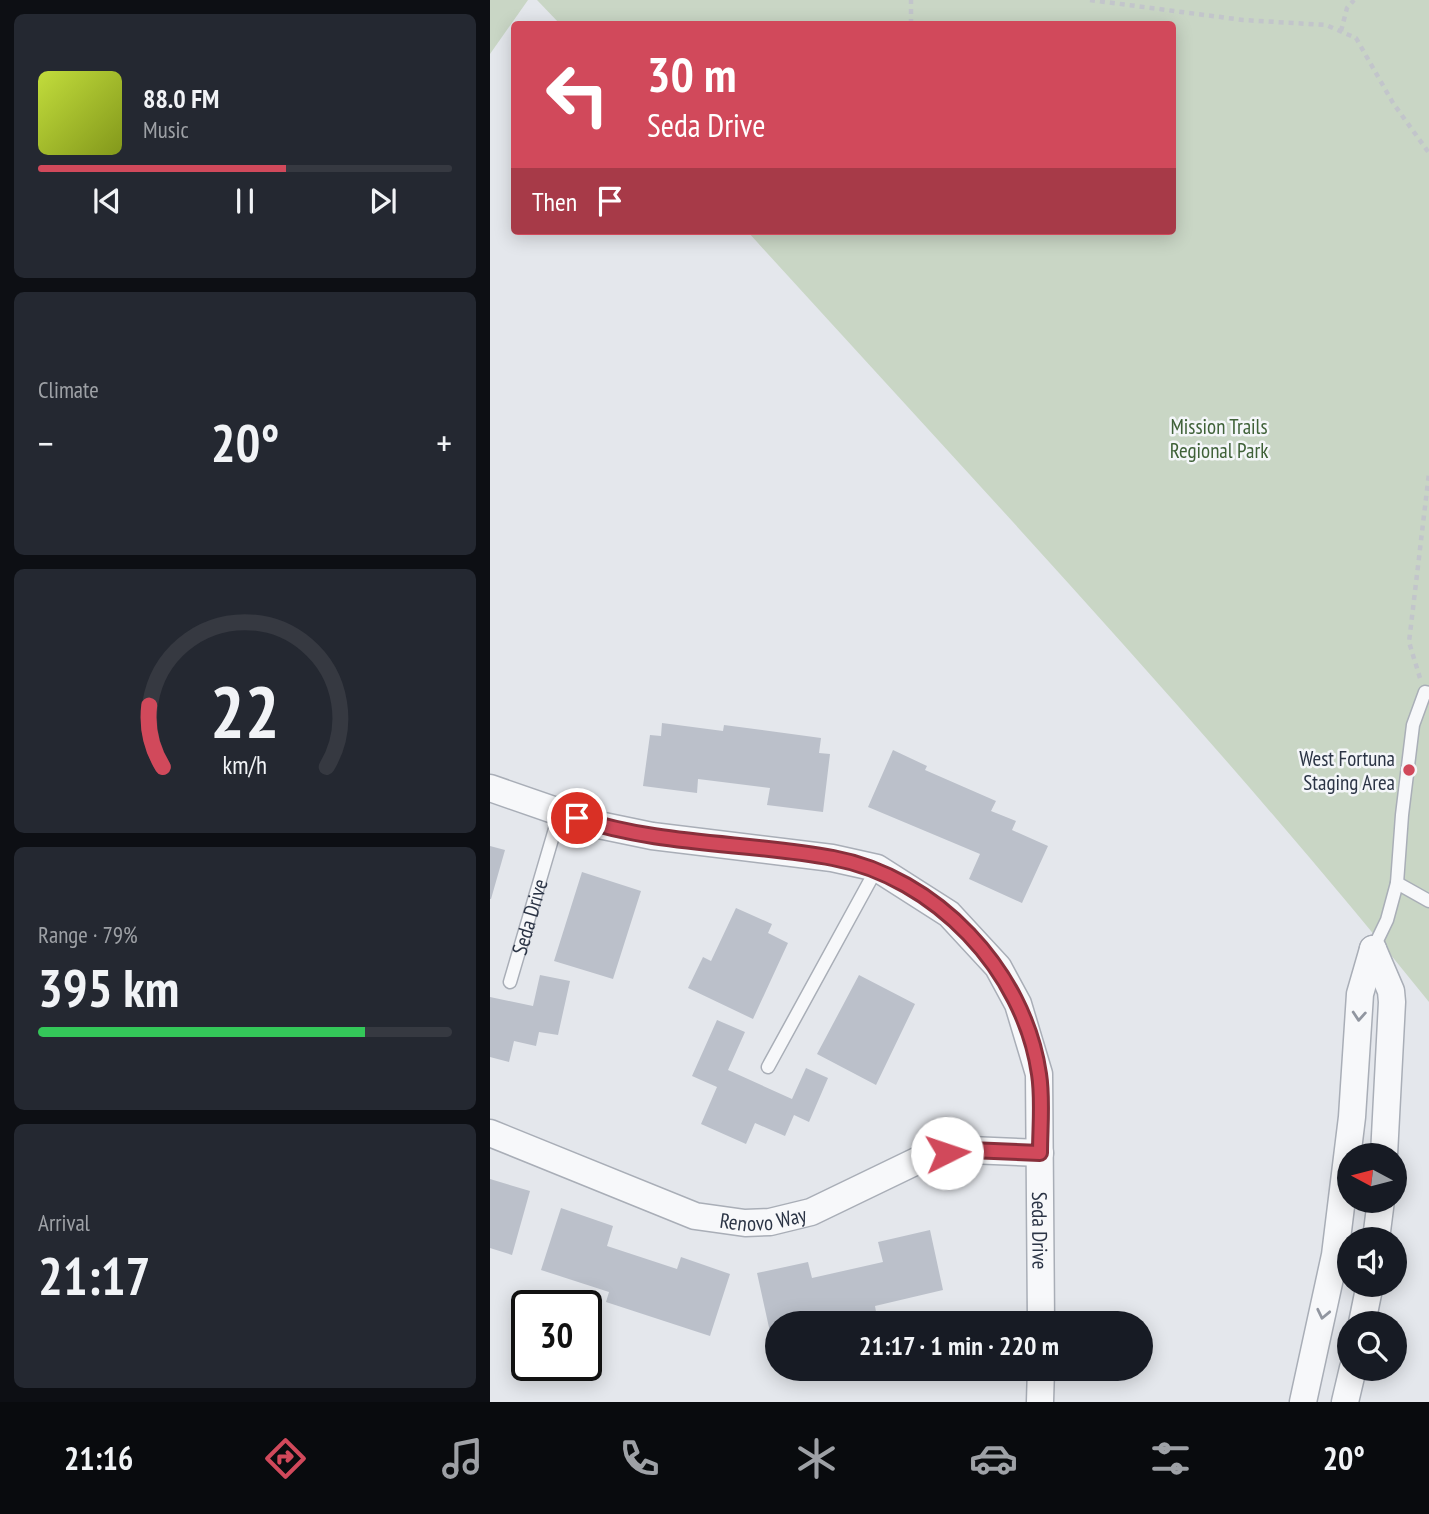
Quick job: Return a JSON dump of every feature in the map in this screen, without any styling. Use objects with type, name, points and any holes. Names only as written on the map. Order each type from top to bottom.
[{"type":"street","name":"Seda Drive","points":[[490,788],[594,824],[652,835],[832,858],[877,868],[949,914],[998,967],[1018,1004],[1039,1074],[1041,1311]]},
{"type":"street","points":[[1373,949],[1391,991],[1392,1002],[1385,1143]]},
{"type":"street","points":[[1304,1402],[1335,1255],[1352,1117],[1360,994],[1373,949]]},
{"type":"street","name":"Renovo Way","points":[[490,1133],[695,1216],[745,1223],[770,1222],[811,1212],[925,1157],[970,1150],[1040,1153]]},
{"type":"street","points":[[1040,1402],[1041,1381]]},
{"type":"street","points":[[1345,1402],[1350,1381]]},
{"type":"lane","points":[[1373,949],[1387,920],[1397,883],[1413,725],[1427,693]]},
{"type":"lane","name":"Seda Drive","points":[[510,982],[560,812]]},
{"type":"lane","points":[[768,1067],[877,868]]},
{"type":"lane","points":[[1397,883],[1429,901]]},
{"type":"path","points":[[911,0],[911,21]]},
{"type":"path","points":[[1090,0],[1243,20],[1326,25],[1356,38],[1393,103],[1429,153]]},
{"type":"path","points":[[1341,32],[1348,8],[1354,0]]},
{"type":"path","points":[[1427,693],[1411,656],[1409,642],[1429,473]]},
{"type":"green space","points":[[490,0],[528,0],[511,21],[490,54]]},
{"type":"green space","name":"Mission Trails Regional Park","points":[[537,0],[1429,0],[1429,1002],[1180,708],[751,235],[1176,235],[1176,21],[557,21]]},
{"type":"building","points":[[662,723],[723,731],[724,725],[821,738],[819,753],[830,754],[823,812],[767,805],[770,788],[698,779],[697,793],[643,786],[650,735],[661,736]]},
{"type":"building","points":[[893,750],[927,766],[925,770],[996,801],[991,811],[1016,821],[1012,830],[1048,846],[1022,903],[969,879],[980,854],[868,807]]},
{"type":"building","points":[[490,846],[505,850],[491,899],[490,899]]},
{"type":"building","points":[[582,872],[641,891],[613,979],[554,961]]},
{"type":"building","points":[[736,908],[772,924],[768,933],[788,943],[753,1019],[688,988],[703,957],[711,961]]},
{"type":"building","points":[[540,975],[570,981],[558,1035],[539,1032],[536,1046],[514,1041],[509,1062],[490,1057],[490,997],[533,1006]]},
{"type":"building","points":[[859,975],[915,1004],[876,1085],[817,1054]]},
{"type":"building","points":[[717,1020],[745,1032],[728,1070],[792,1099],[806,1068],[828,1078],[809,1122],[794,1115],[785,1136],[755,1123],[746,1144],[701,1124],[717,1087],[692,1076]]},
{"type":"building","points":[[490,1179],[530,1191],[512,1255],[490,1248]]},
{"type":"building","points":[[561,1208],[613,1226],[607,1246],[677,1269],[681,1257],[730,1274],[710,1336],[606,1302],[609,1292],[541,1270]]},
{"type":"building","points":[[930,1230],[943,1290],[875,1306],[876,1311],[765,1311],[757,1273],[808,1262],[812,1278],[883,1262],[878,1242]]},
{"type":"place","name":"West Fortuna Staging Area","points":[[1409,770]]},
{"type":"route","points":[[577,818],[652,835],[832,858],[877,868],[949,914],[998,967],[1018,1004],[1039,1074],[1040,1153],[970,1150],[947,1153]]}]
